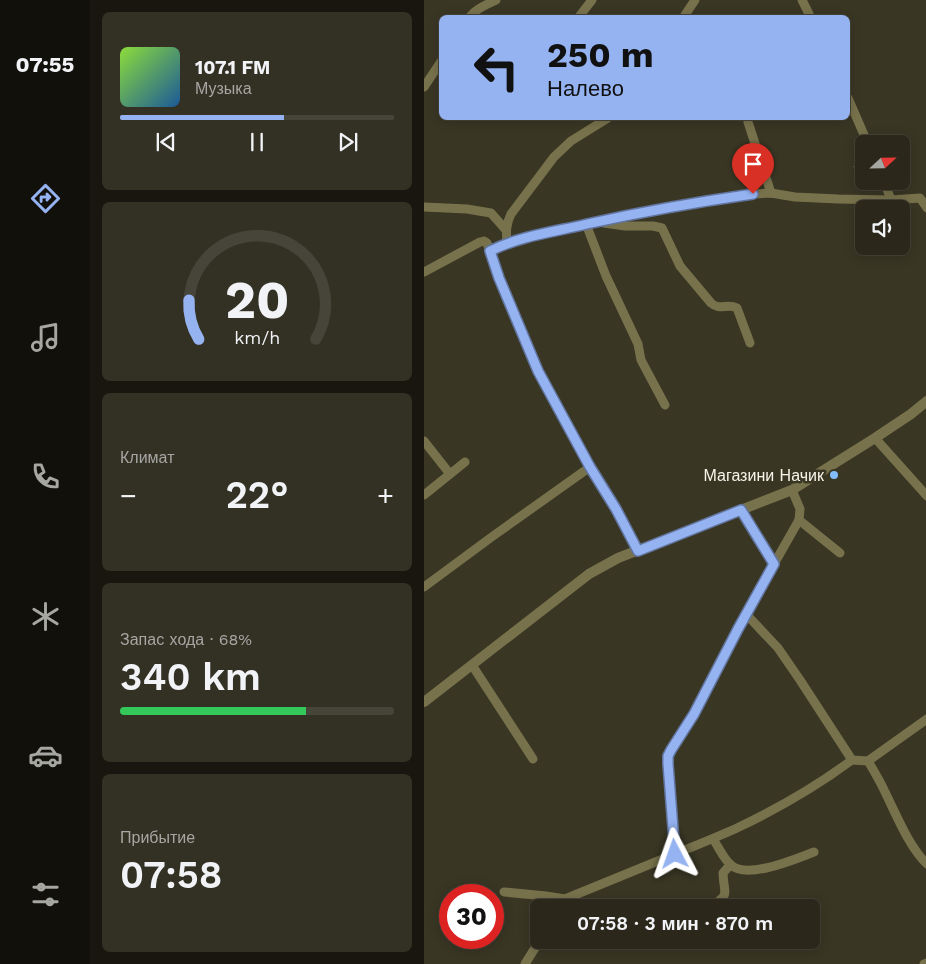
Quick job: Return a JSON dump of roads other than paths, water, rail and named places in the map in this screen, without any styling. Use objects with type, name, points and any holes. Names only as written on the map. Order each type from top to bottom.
[{"type":"street","points":[[477,4],[496,0]]},
{"type":"street","points":[[580,15],[592,0]]},
{"type":"street","points":[[685,15],[695,0]]},
{"type":"street","points":[[802,0],[809,15]]},
{"type":"street","points":[[424,88],[439,65]]},
{"type":"street","points":[[850,103],[864,135]]},
{"type":"street","points":[[507,243],[506,230],[511,214],[554,157],[571,141],[605,120]]},
{"type":"street","points":[[748,122],[772,193]]},
{"type":"street","points":[[887,190],[891,200]]},
{"type":"street","points":[[490,251],[507,243],[558,230],[753,194],[772,193],[795,197],[891,200],[923,197],[926,208]]},
{"type":"street","points":[[424,207],[467,209],[492,213],[506,230]]},
{"type":"street","points":[[596,222],[662,228],[680,266],[711,303],[717,307],[730,306],[736,308],[750,343]]},
{"type":"street","points":[[586,224],[606,276],[638,344],[641,360],[665,405]]},
{"type":"street","points":[[424,272],[480,242],[484,241],[487,243],[499,278],[538,371],[638,551]]},
{"type":"street","points":[[424,702],[588,574],[618,558],[792,490],[875,438],[911,414],[926,401]]},
{"type":"street","points":[[875,438],[926,496]]},
{"type":"street","points":[[424,441],[450,474]]},
{"type":"street","points":[[424,495],[464,462]]},
{"type":"street","points":[[424,587],[590,467]]},
{"type":"street","points":[[675,854],[668,756],[694,714],[746,614],[800,520],[800,509],[792,490]]},
{"type":"street","points":[[741,510],[774,564]]},
{"type":"street","points":[[800,520],[840,553]]},
{"type":"street","points":[[746,614],[778,648],[852,760]]},
{"type":"street","points":[[472,665],[533,759]]},
{"type":"street","points":[[504,892],[564,899],[712,839],[769,812],[817,785],[852,760],[868,760],[926,719]]},
{"type":"street","points":[[868,760],[899,822],[920,858],[926,864]]},
{"type":"street","points":[[712,839],[730,865],[743,870],[765,869],[814,852]]},
{"type":"street","points":[[722,899],[725,894],[723,874],[730,865]]},
{"type":"street","points":[[525,964],[534,949]]},
{"type":"place","name":"Магазини Начик","points":[[834,475]]}]
